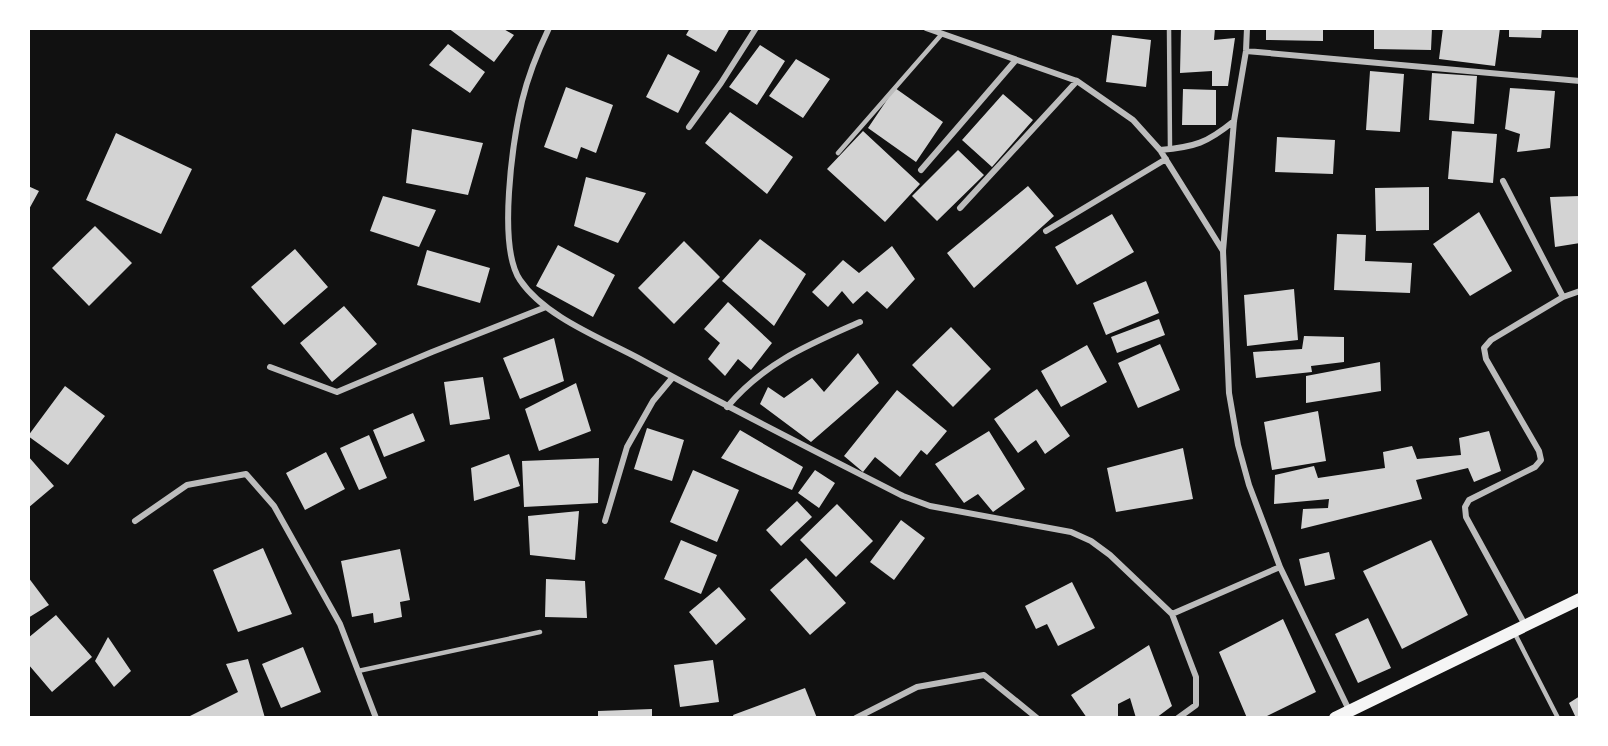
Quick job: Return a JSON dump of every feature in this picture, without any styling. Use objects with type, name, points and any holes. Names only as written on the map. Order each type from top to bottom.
[{"type":"main road","points":[[1335,717],[1580,599]]},
{"type":"street","points":[[549,28],[539,49],[522,101],[510,184],[508,229],[512,266],[520,281],[546,308],[727,407],[916,502],[1071,532],[1091,541],[1110,555],[1172,614],[1196,677],[1196,705],[1178,717]]},
{"type":"street","points":[[689,127],[721,83],[756,28]]},
{"type":"street","points":[[926,28],[1077,81],[1133,120],[1160,150],[1223,251]]},
{"type":"street","points":[[1247,28],[1246,51],[1234,121],[1223,251],[1228,393],[1238,445],[1249,485],[1280,567],[1349,710]]},
{"type":"street","points":[[1246,51],[1580,81]]},
{"type":"street","points":[[921,170],[1015,61]]},
{"type":"street","points":[[960,208],[1077,81]]},
{"type":"street","points":[[1160,150],[1204,142],[1234,121]]},
{"type":"street","points":[[1046,231],[1166,159]]},
{"type":"street","points":[[1503,181],[1563,297]]},
{"type":"street","points":[[1525,625],[1466,517],[1465,507],[1469,500],[1535,467],[1541,460],[1539,451],[1486,358],[1484,348],[1491,340],[1563,297],[1580,291]]},
{"type":"street","points":[[270,367],[337,392],[546,308]]},
{"type":"street","points":[[727,407],[744,386],[793,352],[860,322]]},
{"type":"street","points":[[605,521],[627,447],[653,401],[673,377]]},
{"type":"street","points":[[135,521],[187,485],[246,474],[274,506],[340,624],[376,717]]},
{"type":"street","points":[[1172,614],[1280,567]]},
{"type":"street","points":[[856,717],[917,687],[984,675],[1037,717]]},
{"type":"lane","points":[[1169,28],[1170,149]]},
{"type":"lane","points":[[838,153],[941,35]]},
{"type":"lane","points":[[1514,631],[1558,717]]},
{"type":"lane","points":[[358,670],[540,632]]},
{"type":"building","points":[[448,28],[502,28],[514,35],[494,62]]},
{"type":"building","points":[[690,28],[730,28],[716,52],[686,35]]},
{"type":"building","points":[[1181,28],[1215,28],[1214,40],[1235,38],[1228,86],[1212,86],[1212,71],[1180,73]]},
{"type":"building","points":[[1266,28],[1323,28],[1323,41],[1266,40]]},
{"type":"building","points":[[1374,28],[1432,28],[1431,50],[1374,49]]},
{"type":"building","points":[[1443,28],[1500,28],[1495,66],[1439,59]]},
{"type":"building","points":[[1509,28],[1542,28],[1541,38],[1509,37]]},
{"type":"building","points":[[1112,35],[1151,40],[1146,87],[1106,82]]},
{"type":"building","points":[[448,44],[485,72],[470,93],[429,65]]},
{"type":"building","points":[[760,45],[785,61],[757,105],[729,87]]},
{"type":"building","points":[[668,54],[700,71],[678,113],[646,97]]},
{"type":"building","points":[[796,59],[830,79],[803,118],[769,96]]},
{"type":"building","points":[[1370,71],[1404,74],[1400,132],[1366,130]]},
{"type":"building","points":[[1432,73],[1477,76],[1474,124],[1429,120]]},
{"type":"building","points":[[566,87],[613,105],[596,153],[581,147],[577,159],[544,147]]},
{"type":"building","points":[[895,88],[943,122],[916,162],[868,128]]},
{"type":"building","points":[[1510,88],[1555,91],[1550,148],[1517,152],[1520,134],[1505,129]]},
{"type":"building","points":[[1183,89],[1216,90],[1216,125],[1182,125]]},
{"type":"building","points":[[1003,94],[1033,120],[992,167],[962,140]]},
{"type":"building","points":[[730,112],[793,157],[767,194],[705,143]]},
{"type":"building","points":[[412,129],[483,143],[468,195],[406,183]]},
{"type":"building","points":[[863,131],[920,184],[885,222],[827,169]]},
{"type":"building","points":[[1452,131],[1497,134],[1493,183],[1448,179]]},
{"type":"building","points":[[116,133],[192,169],[161,234],[86,200]]},
{"type":"building","points":[[1277,137],[1335,140],[1333,174],[1275,172]]},
{"type":"building","points":[[958,150],[984,175],[937,221],[912,196]]},
{"type":"building","points":[[586,177],[646,193],[618,243],[574,226]]},
{"type":"building","points":[[28,186],[39,191],[28,211]]},
{"type":"building","points":[[1028,186],[1054,216],[974,288],[947,253]]},
{"type":"building","points":[[1429,187],[1429,230],[1376,231],[1375,188]]},
{"type":"building","points":[[383,196],[436,210],[419,247],[370,231]]},
{"type":"building","points":[[1580,196],[1580,243],[1555,247],[1550,197]]},
{"type":"building","points":[[1479,212],[1512,271],[1470,296],[1433,244]]},
{"type":"building","points":[[1112,214],[1134,252],[1077,285],[1055,247]]},
{"type":"building","points":[[95,226],[132,263],[89,306],[52,268]]},
{"type":"building","points":[[1337,234],[1366,235],[1365,261],[1412,263],[1410,293],[1334,290]]},
{"type":"building","points":[[760,239],[806,274],[774,326],[722,281]]},
{"type":"building","points":[[684,241],[720,277],[674,324],[638,288]]},
{"type":"building","points":[[558,245],[615,275],[593,317],[536,286]]},
{"type":"building","points":[[892,246],[915,279],[887,309],[867,291],[853,304],[842,291],[828,307],[812,292],[843,260],[859,273]]},
{"type":"building","points":[[295,249],[328,287],[284,325],[251,287]]},
{"type":"building","points":[[427,250],[490,268],[480,303],[417,285]]},
{"type":"building","points":[[1146,281],[1159,313],[1106,335],[1093,303]]},
{"type":"building","points":[[1294,289],[1298,340],[1247,346],[1244,295]]},
{"type":"building","points":[[728,302],[772,343],[751,370],[738,359],[725,376],[708,359],[720,343],[704,329]]},
{"type":"building","points":[[344,306],[377,344],[332,382],[300,343]]},
{"type":"building","points":[[1159,319],[1165,335],[1117,353],[1111,337]]},
{"type":"building","points":[[951,327],[991,369],[953,407],[912,365]]},
{"type":"building","points":[[1304,336],[1344,337],[1344,362],[1311,366],[1312,372],[1256,378],[1253,352],[1302,349]]},
{"type":"building","points":[[554,338],[564,381],[520,399],[503,358]]},
{"type":"building","points":[[1160,344],[1180,390],[1138,408],[1118,363]]},
{"type":"building","points":[[1087,345],[1107,382],[1061,407],[1041,371]]},
{"type":"building","points":[[858,353],[879,383],[811,442],[760,404],[768,387],[784,398],[812,378],[824,392]]},
{"type":"building","points":[[1380,362],[1381,391],[1306,403],[1306,376]]},
{"type":"building","points":[[483,377],[490,419],[450,425],[444,382]]},
{"type":"building","points":[[576,383],[591,431],[539,451],[525,409]]},
{"type":"building","points":[[65,386],[105,416],[68,465],[28,436]]},
{"type":"building","points":[[1037,389],[1070,436],[1045,454],[1036,440],[1018,453],[994,419]]},
{"type":"building","points":[[897,390],[947,431],[927,455],[921,450],[900,477],[875,457],[863,472],[844,456]]},
{"type":"building","points":[[1318,411],[1326,461],[1272,470],[1264,422]]},
{"type":"building","points":[[413,413],[425,441],[384,457],[373,430]]},
{"type":"building","points":[[647,428],[684,440],[672,481],[634,469]]},
{"type":"building","points":[[740,430],[803,467],[792,490],[721,458]]},
{"type":"building","points":[[989,431],[1025,489],[993,512],[978,494],[964,503],[935,464]]},
{"type":"building","points":[[1489,431],[1501,471],[1474,482],[1468,468],[1416,480],[1422,499],[1301,529],[1303,509],[1328,508],[1329,499],[1274,504],[1275,475],[1314,466],[1318,478],[1385,468],[1383,452],[1412,446],[1417,459],[1461,455],[1459,438]]},
{"type":"building","points":[[369,435],[387,478],[359,490],[340,448]]},
{"type":"building","points":[[1183,448],[1193,499],[1116,512],[1107,468]]},
{"type":"building","points":[[326,452],[345,489],[305,510],[286,473]]},
{"type":"building","points":[[509,454],[520,486],[474,501],[471,468]]},
{"type":"building","points":[[28,456],[54,486],[28,508]]},
{"type":"building","points":[[599,458],[598,503],[524,507],[522,461]]},
{"type":"building","points":[[693,470],[739,490],[717,542],[670,522]]},
{"type":"building","points":[[815,470],[835,483],[819,508],[798,493]]},
{"type":"building","points":[[797,501],[812,517],[781,546],[766,530]]},
{"type":"building","points":[[837,504],[873,541],[836,577],[800,540]]},
{"type":"building","points":[[579,511],[575,560],[530,555],[528,516]]},
{"type":"building","points":[[901,520],[925,538],[894,580],[870,562]]},
{"type":"building","points":[[681,540],[717,555],[701,594],[664,579]]},
{"type":"building","points":[[1431,540],[1468,615],[1402,649],[1363,571]]},
{"type":"building","points":[[263,548],[292,614],[238,632],[213,570]]},
{"type":"building","points":[[400,549],[410,600],[400,602],[402,617],[374,623],[373,613],[352,617],[341,561]]},
{"type":"building","points":[[1329,552],[1335,579],[1305,586],[1299,559]]},
{"type":"building","points":[[806,558],[846,603],[810,635],[770,590]]},
{"type":"building","points":[[28,577],[49,605],[28,618]]},
{"type":"building","points":[[546,579],[585,581],[587,618],[545,617]]},
{"type":"building","points":[[1072,582],[1095,628],[1058,646],[1047,624],[1036,629],[1025,606]]},
{"type":"building","points":[[719,587],[746,619],[716,645],[689,612]]},
{"type":"building","points":[[56,615],[92,657],[52,692],[28,664],[28,638]]},
{"type":"building","points":[[1368,618],[1391,668],[1358,683],[1335,634]]},
{"type":"building","points":[[1283,619],[1316,692],[1263,718],[1247,718],[1219,652]]},
{"type":"building","points":[[108,637],[131,671],[114,687],[95,661]]},
{"type":"building","points":[[1149,645],[1172,706],[1156,718],[1136,718],[1130,698],[1118,704],[1118,718],[1087,718],[1071,695]]},
{"type":"building","points":[[303,647],[321,692],[281,708],[262,664]]},
{"type":"building","points":[[248,659],[265,718],[186,718],[238,692],[226,664]]},
{"type":"building","points":[[713,660],[719,702],[680,707],[674,665]]},
{"type":"building","points":[[805,688],[817,718],[734,718],[733,715]]},
{"type":"building","points":[[1580,696],[1580,718],[1576,718],[1569,703]]},
{"type":"building","points":[[652,709],[652,718],[598,718],[598,711]]}]
